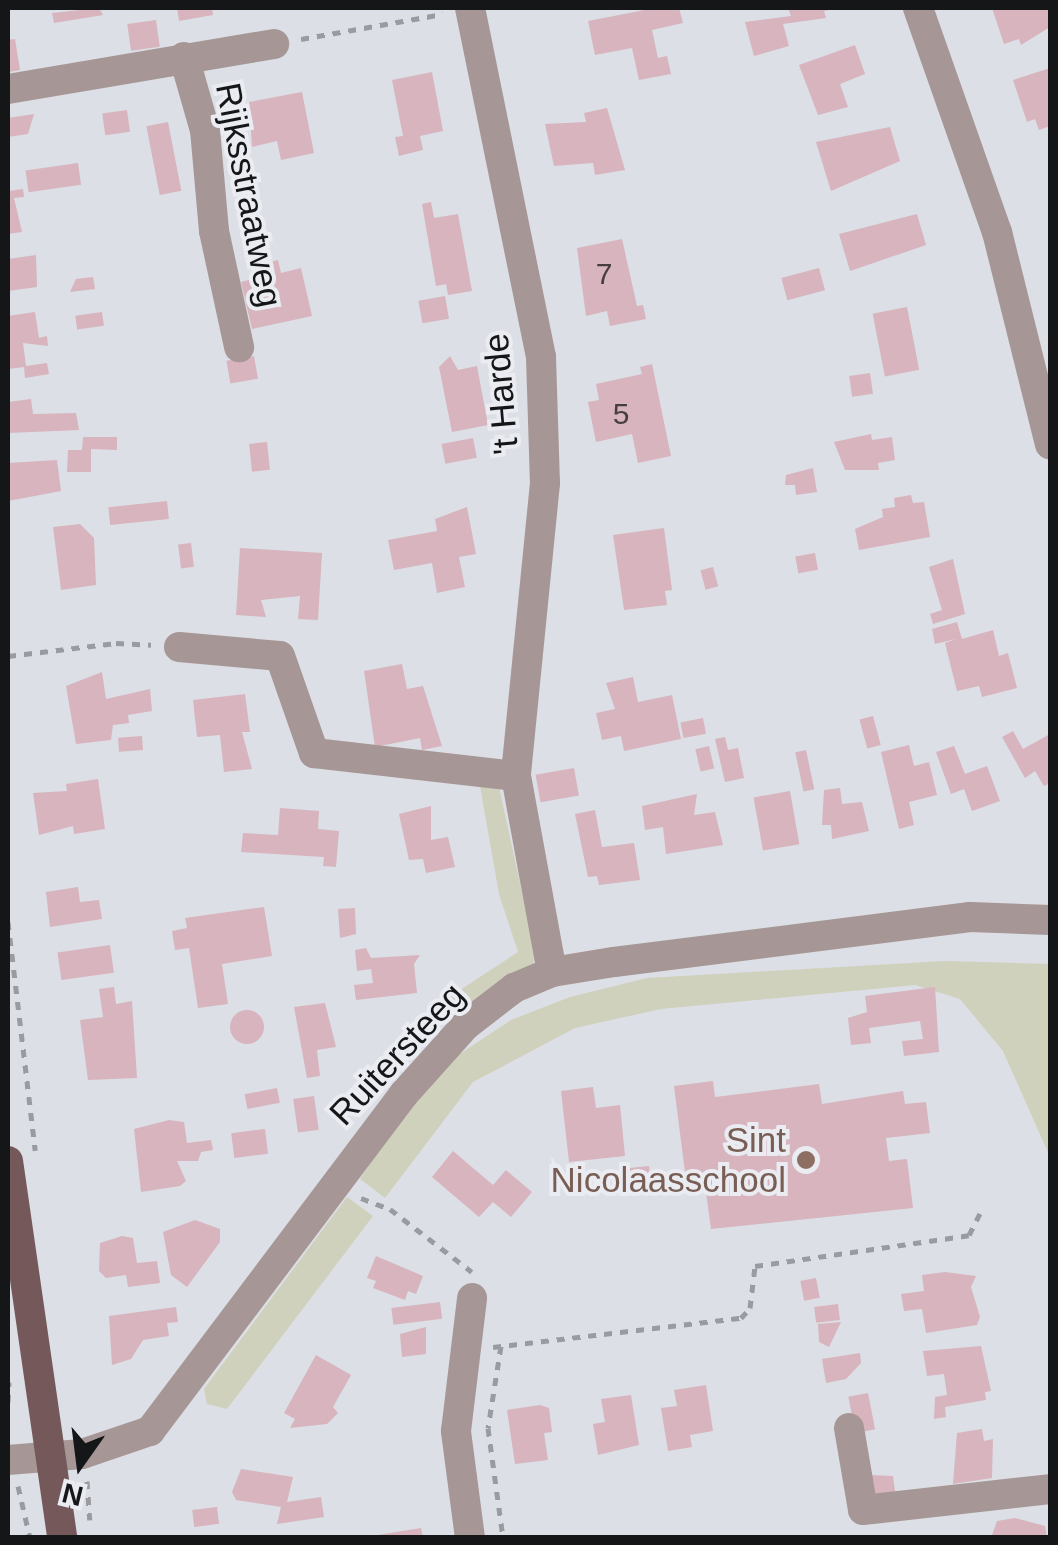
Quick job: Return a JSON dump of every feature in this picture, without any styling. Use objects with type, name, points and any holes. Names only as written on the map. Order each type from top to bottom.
[{"type":"main road","points":[[8,1161],[62,1538]]},
{"type":"street","name":"'t Harde","points":[[473,8],[543,392],[545,483],[516,776],[552,972]]},
{"type":"street","points":[[918,8],[997,232],[1050,445]]},
{"type":"street","name":"Rijksstraatweg","points":[[8,89],[274,44]]},
{"type":"street","name":"Rijksstraatweg","points":[[184,57],[206,130],[214,231],[240,347]]},
{"type":"street","points":[[179,647],[280,656],[314,753],[516,776]]},
{"type":"street","name":"Ruitersteeg","points":[[8,1460],[82,1454],[150,1431],[184,1395],[330,1186],[466,1024],[514,988],[552,972],[970,916],[1050,920]]},
{"type":"street","points":[[470,1538],[456,1431],[472,1298]]},
{"type":"street","points":[[849,1428],[863,1510],[1050,1490]]},
{"type":"path","points":[[274,44],[473,8]]},
{"type":"path","points":[[8,656],[116,643],[179,647]]},
{"type":"path","points":[[330,1186],[390,1209],[472,1272],[472,1298]]},
{"type":"path","points":[[466,1350],[741,1318],[750,1308],[755,1266],[969,1235],[982,1209]]},
{"type":"path","points":[[501,1346],[488,1428],[504,1538]]},
{"type":"green space","points":[[480,786],[499,787],[536,957],[531,970],[459,1014],[445,1000],[518,952],[499,894]]},
{"type":"green space","points":[[945,961],[1050,964],[1050,1157],[1003,1051],[960,999],[915,985],[661,1009],[575,1028],[473,1082],[385,1198],[360,1179],[409,1104],[449,1061],[511,1020],[570,997],[647,978]]},
{"type":"green space","points":[[347,1197],[373,1216],[227,1409],[207,1404],[204,1389]]},
{"type":"building","points":[[99,8],[103,15],[54,23],[52,13]]},
{"type":"building","points":[[177,8],[212,8],[213,15],[179,21]]},
{"type":"building","points":[[655,8],[679,8],[683,23],[652,30],[658,58],[667,56],[671,74],[639,80],[632,48],[595,55],[588,21]]},
{"type":"building","points":[[788,8],[833,9],[824,11],[826,18],[783,24],[789,46],[754,56],[745,22],[791,16]]},
{"type":"building","points":[[992,8],[1050,8],[1050,27],[1021,45],[1019,39],[1004,44]]},
{"type":"building","points":[[156,20],[160,47],[131,51],[127,24]]},
{"type":"building","points":[[15,39],[20,70],[8,72],[8,40]]},
{"type":"building","points":[[855,45],[865,74],[840,84],[848,107],[818,115],[799,65]]},
{"type":"building","points":[[1050,68],[1050,126],[1039,130],[1035,119],[1027,122],[1013,80]]},
{"type":"building","points":[[432,72],[443,131],[420,136],[423,150],[399,156],[395,137],[403,136],[392,80]]},
{"type":"building","points":[[302,92],[314,153],[281,160],[277,141],[252,147],[249,102]]},
{"type":"building","points":[[607,108],[625,170],[595,175],[593,163],[554,166],[545,124],[586,122],[584,113]]},
{"type":"building","points":[[127,110],[130,132],[105,135],[102,113]]},
{"type":"building","points":[[34,114],[28,134],[8,137],[8,118]]},
{"type":"building","points":[[168,122],[181,191],[160,195],[146,126]]},
{"type":"building","points":[[890,127],[900,161],[831,191],[816,142]]},
{"type":"building","points":[[78,163],[81,185],[29,192],[26,170]]},
{"type":"building","points":[[23,189],[24,197],[14,198],[22,232],[8,234],[8,191]]},
{"type":"building","points":[[431,202],[434,218],[458,214],[472,291],[448,295],[446,284],[436,286],[422,204]]},
{"type":"building","points":[[917,214],[926,245],[850,271],[839,234]]},
{"type":"building","points":[[622,239],[637,306],[643,305],[646,319],[610,326],[607,311],[586,316],[577,248]]},
{"type":"building","points":[[36,255],[37,287],[8,291],[8,259]]},
{"type":"building","points":[[278,260],[281,273],[301,268],[312,316],[252,329],[241,282],[256,278],[253,266]]},
{"type":"building","points":[[819,268],[825,290],[787,300],[781,278]]},
{"type":"building","points":[[93,277],[95,289],[70,292],[76,279]]},
{"type":"building","points":[[445,296],[449,319],[422,323],[418,301]]},
{"type":"building","points":[[907,307],[919,370],[885,377],[873,314]]},
{"type":"building","points":[[35,312],[39,338],[47,336],[48,346],[23,343],[26,366],[47,363],[49,374],[25,378],[24,367],[8,369],[8,316]]},
{"type":"building","points":[[102,312],[104,326],[77,330],[75,316]]},
{"type":"building","points":[[254,356],[258,379],[230,384],[226,361]]},
{"type":"building","points":[[450,356],[458,370],[477,366],[488,425],[452,432],[439,367]]},
{"type":"building","points":[[652,364],[671,456],[638,463],[632,434],[596,442],[588,402],[599,400],[596,384],[642,374],[640,367]]},
{"type":"building","points":[[870,373],[873,394],[852,397],[849,376]]},
{"type":"building","points":[[31,399],[33,414],[76,413],[79,430],[8,433],[8,402]]},
{"type":"building","points":[[871,434],[872,440],[892,437],[895,460],[878,463],[879,470],[845,470],[834,442]]},
{"type":"building","points":[[83,437],[117,437],[117,450],[91,449],[91,472],[67,472],[68,450],[82,450]]},
{"type":"building","points":[[473,438],[477,458],[445,464],[442,444]]},
{"type":"building","points":[[267,442],[270,470],[252,472],[249,444]]},
{"type":"building","points":[[57,460],[61,491],[8,501],[8,463]]},
{"type":"building","points":[[813,468],[817,492],[796,495],[795,485],[785,485],[786,475]]},
{"type":"building","points":[[911,495],[913,503],[924,502],[930,537],[859,550],[855,529],[883,517],[882,509],[895,507],[894,498]]},
{"type":"building","points":[[167,501],[169,519],[110,525],[108,507]]},
{"type":"building","points":[[467,507],[476,554],[459,557],[465,587],[437,593],[432,563],[394,570],[388,540],[437,531],[435,519]]},
{"type":"building","points":[[80,524],[94,538],[96,585],[61,590],[53,527]]},
{"type":"building","points":[[664,528],[672,590],[665,591],[667,605],[624,610],[613,535]]},
{"type":"building","points":[[191,543],[194,567],[181,568],[178,545]]},
{"type":"building","points":[[240,548],[322,553],[318,620],[298,619],[300,596],[261,600],[266,617],[236,615]]},
{"type":"building","points":[[815,553],[818,570],[798,573],[795,556]]},
{"type":"building","points":[[953,559],[965,614],[933,624],[930,614],[942,610],[929,567]]},
{"type":"building","points":[[713,567],[718,586],[706,590],[700,570]]},
{"type":"building","points":[[957,622],[962,639],[993,630],[999,656],[1008,653],[1017,688],[982,697],[979,686],[957,691],[945,643],[956,639],[935,644],[932,629]]},
{"type":"building","points":[[402,664],[407,689],[423,686],[442,746],[422,750],[420,738],[375,747],[364,671]]},
{"type":"building","points":[[102,672],[106,699],[150,689],[152,711],[128,715],[129,723],[113,725],[111,740],[76,744],[66,686]]},
{"type":"building","points":[[633,677],[638,702],[672,695],[681,739],[624,751],[621,736],[602,740],[596,713],[615,709],[606,683]]},
{"type":"building","points":[[245,694],[250,732],[242,732],[252,769],[224,772],[220,735],[197,737],[193,700]]},
{"type":"building","points":[[873,716],[881,745],[867,749],[859,720]]},
{"type":"building","points":[[703,718],[706,734],[683,738],[680,722]]},
{"type":"building","points":[[1013,731],[1023,749],[1050,734],[1050,783],[1044,786],[1035,771],[1025,778],[1002,737]]},
{"type":"building","points":[[142,736],[143,750],[119,752],[118,738]]},
{"type":"building","points":[[725,737],[728,750],[738,748],[744,778],[725,782],[715,739]]},
{"type":"building","points":[[909,745],[914,766],[929,762],[937,795],[909,802],[914,825],[899,829],[881,752]]},
{"type":"building","points":[[709,746],[714,768],[701,772],[695,749]]},
{"type":"building","points":[[954,746],[965,774],[987,766],[1000,801],[972,811],[964,789],[951,794],[936,752]]},
{"type":"building","points":[[806,750],[814,789],[804,791],[795,752]]},
{"type":"building","points":[[574,768],[579,796],[540,802],[536,775]]},
{"type":"building","points":[[98,779],[105,829],[74,834],[73,826],[39,835],[33,793],[67,791],[66,784]]},
{"type":"building","points":[[840,788],[842,804],[862,802],[869,831],[832,839],[831,825],[822,825],[824,790]]},
{"type":"building","points":[[790,791],[799,844],[763,851],[754,797]]},
{"type":"building","points":[[697,794],[694,815],[715,812],[723,845],[666,854],[663,827],[645,830],[642,806]]},
{"type":"building","points":[[431,806],[431,840],[448,837],[455,867],[426,873],[423,859],[409,860],[399,814]]},
{"type":"building","points":[[280,808],[319,811],[318,829],[339,831],[336,867],[323,866],[324,857],[241,852],[243,833],[278,835]]},
{"type":"building","points":[[595,810],[602,847],[634,843],[640,880],[599,885],[597,876],[588,877],[575,814]]},
{"type":"building","points":[[78,887],[80,902],[99,900],[102,919],[50,927],[46,892]]},
{"type":"building","points":[[264,907],[272,956],[222,964],[228,1004],[198,1008],[189,948],[175,950],[172,931],[187,928],[185,918]]},
{"type":"building","points":[[355,908],[356,934],[340,938],[338,909]]},
{"type":"building","points":[[110,945],[114,973],[61,980],[58,952]]},
{"type":"building","points":[[366,948],[371,958],[420,955],[414,964],[417,993],[356,1000],[354,985],[373,983],[371,969],[357,971],[355,950]]},
{"type":"building","points":[[114,987],[116,1004],[132,1001],[137,1078],[88,1080],[80,1020],[103,1017],[99,989]]},
{"type":"building","points":[[935,987],[939,1052],[904,1056],[902,1041],[923,1039],[920,1021],[869,1028],[871,1043],[851,1045],[848,1018],[867,1012],[865,996]]},
{"type":"building","points":[[325,1003],[336,1047],[317,1050],[320,1076],[307,1078],[294,1007]]},
{"type":"building","points":[[247,1010],[259,1015],[264,1027],[259,1039],[247,1044],[235,1039],[230,1027],[235,1015]]},
{"type":"building","points":[[713,1081],[715,1097],[819,1084],[822,1104],[903,1091],[905,1104],[926,1102],[930,1133],[886,1138],[889,1161],[907,1159],[913,1208],[711,1229],[705,1185],[687,1188],[674,1086]]},
{"type":"building","points":[[593,1087],[596,1108],[620,1105],[625,1156],[569,1162],[561,1091]]},
{"type":"building","points":[[277,1088],[280,1103],[247,1109],[245,1094]]},
{"type":"building","points":[[314,1096],[319,1130],[298,1133],[293,1099]]},
{"type":"building","points":[[169,1120],[184,1122],[187,1143],[211,1140],[213,1150],[201,1152],[198,1161],[177,1161],[186,1181],[180,1186],[141,1192],[134,1129]]},
{"type":"building","points":[[265,1129],[268,1154],[234,1158],[231,1133]]},
{"type":"building","points":[[453,1151],[493,1185],[506,1170],[532,1192],[511,1217],[493,1202],[479,1217],[432,1177]]},
{"type":"building","points":[[649,1166],[650,1175],[621,1178],[620,1169]]},
{"type":"building","points":[[195,1220],[220,1229],[220,1242],[187,1287],[171,1275],[163,1232]]},
{"type":"building","points":[[122,1236],[133,1238],[137,1263],[157,1261],[160,1283],[128,1287],[126,1275],[106,1278],[99,1271],[100,1243]]},
{"type":"building","points":[[376,1256],[423,1276],[416,1294],[408,1291],[405,1300],[373,1288],[376,1281],[367,1278]]},
{"type":"building","points":[[945,1272],[976,1276],[971,1287],[980,1317],[977,1325],[926,1333],[922,1309],[904,1311],[901,1294],[924,1291],[922,1275]]},
{"type":"building","points":[[816,1278],[820,1298],[804,1301],[800,1281]]},
{"type":"building","points":[[440,1302],[442,1319],[393,1325],[391,1308]]},
{"type":"building","points":[[838,1304],[840,1320],[816,1323],[814,1307]]},
{"type":"building","points":[[176,1307],[178,1322],[167,1323],[169,1336],[143,1340],[131,1359],[112,1365],[109,1316]]},
{"type":"building","points":[[841,1322],[829,1347],[819,1342],[818,1324]]},
{"type":"building","points":[[426,1327],[426,1354],[402,1357],[400,1334]]},
{"type":"building","points":[[981,1346],[991,1391],[985,1392],[986,1400],[945,1407],[946,1417],[934,1419],[935,1397],[947,1395],[944,1374],[927,1376],[923,1351]]},
{"type":"building","points":[[860,1353],[861,1363],[846,1379],[826,1383],[822,1359]]},
{"type":"building","points":[[316,1355],[351,1375],[333,1407],[338,1413],[327,1424],[290,1428],[295,1419],[284,1413]]},
{"type":"building","points":[[706,1385],[713,1431],[690,1435],[692,1447],[668,1451],[661,1408],[677,1406],[674,1390]]},
{"type":"building","points":[[868,1393],[875,1429],[855,1433],[848,1397]]},
{"type":"building","points":[[631,1395],[639,1445],[598,1455],[593,1424],[605,1422],[601,1399]]},
{"type":"building","points":[[540,1405],[549,1408],[552,1432],[544,1433],[548,1460],[515,1464],[507,1410]]},
{"type":"building","points":[[982,1429],[984,1441],[993,1439],[992,1478],[953,1484],[957,1433]]},
{"type":"building","points":[[241,1469],[293,1477],[287,1502],[321,1497],[324,1517],[277,1524],[281,1507],[236,1500],[232,1492]]},
{"type":"building","points":[[868,1475],[893,1476],[896,1499],[872,1502]]},
{"type":"building","points":[[217,1507],[219,1524],[194,1527],[192,1510]]},
{"type":"building","points":[[1015,1518],[1045,1526],[1047,1538],[991,1538],[997,1521]]},
{"type":"building","points":[[421,1528],[423,1538],[378,1538],[378,1535]]},
{"type":"place","name":"Sint Nicolaasschool","points":[[806,1160]]}]
